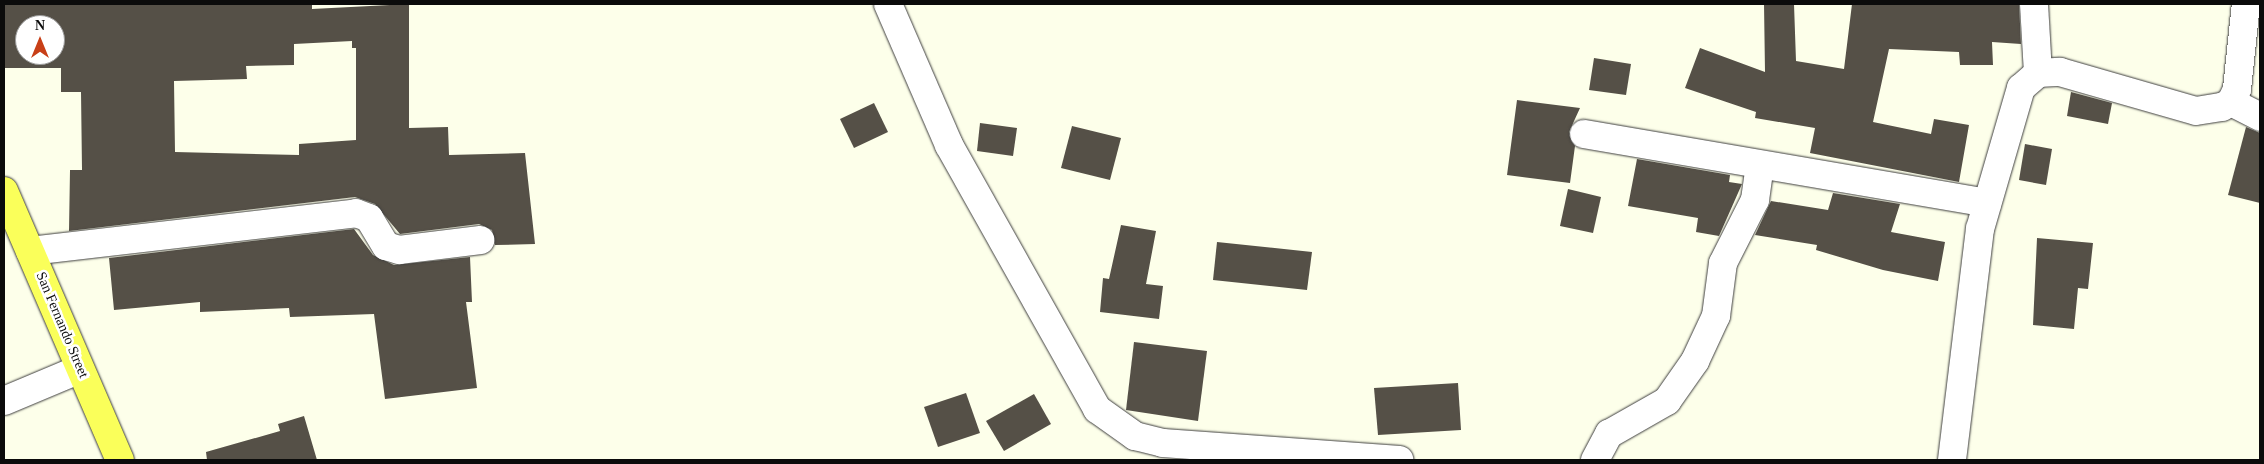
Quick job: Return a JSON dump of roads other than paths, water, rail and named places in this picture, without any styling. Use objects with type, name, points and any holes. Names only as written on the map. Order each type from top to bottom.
[{"type":"main road","name":"San Fernando Street","points":[[4,191],[120,460]]},
{"type":"street","points":[[888,4],[948,145],[1097,409],[1135,436],[1163,443],[1252,455],[1400,460]]},
{"type":"street","points":[[2034,4],[2038,73]]},
{"type":"street","points":[[1952,460],[1987,203],[2021,88],[2038,73],[2060,72],[2196,111],[2208,112],[2231,102],[2237,88],[2246,4]]},
{"type":"street","points":[[2231,102],[2260,117]]},
{"type":"street","points":[[1584,134],[1987,203]]},
{"type":"street","points":[[1595,460],[1609,434],[1671,396],[1699,354],[1716,316],[1723,263],[1755,200],[1760,164]]},
{"type":"street","points":[[30,251],[356,213],[369,218],[386,246],[398,250],[480,240]]},
{"type":"street","points":[[4,401],[80,369]]}]
